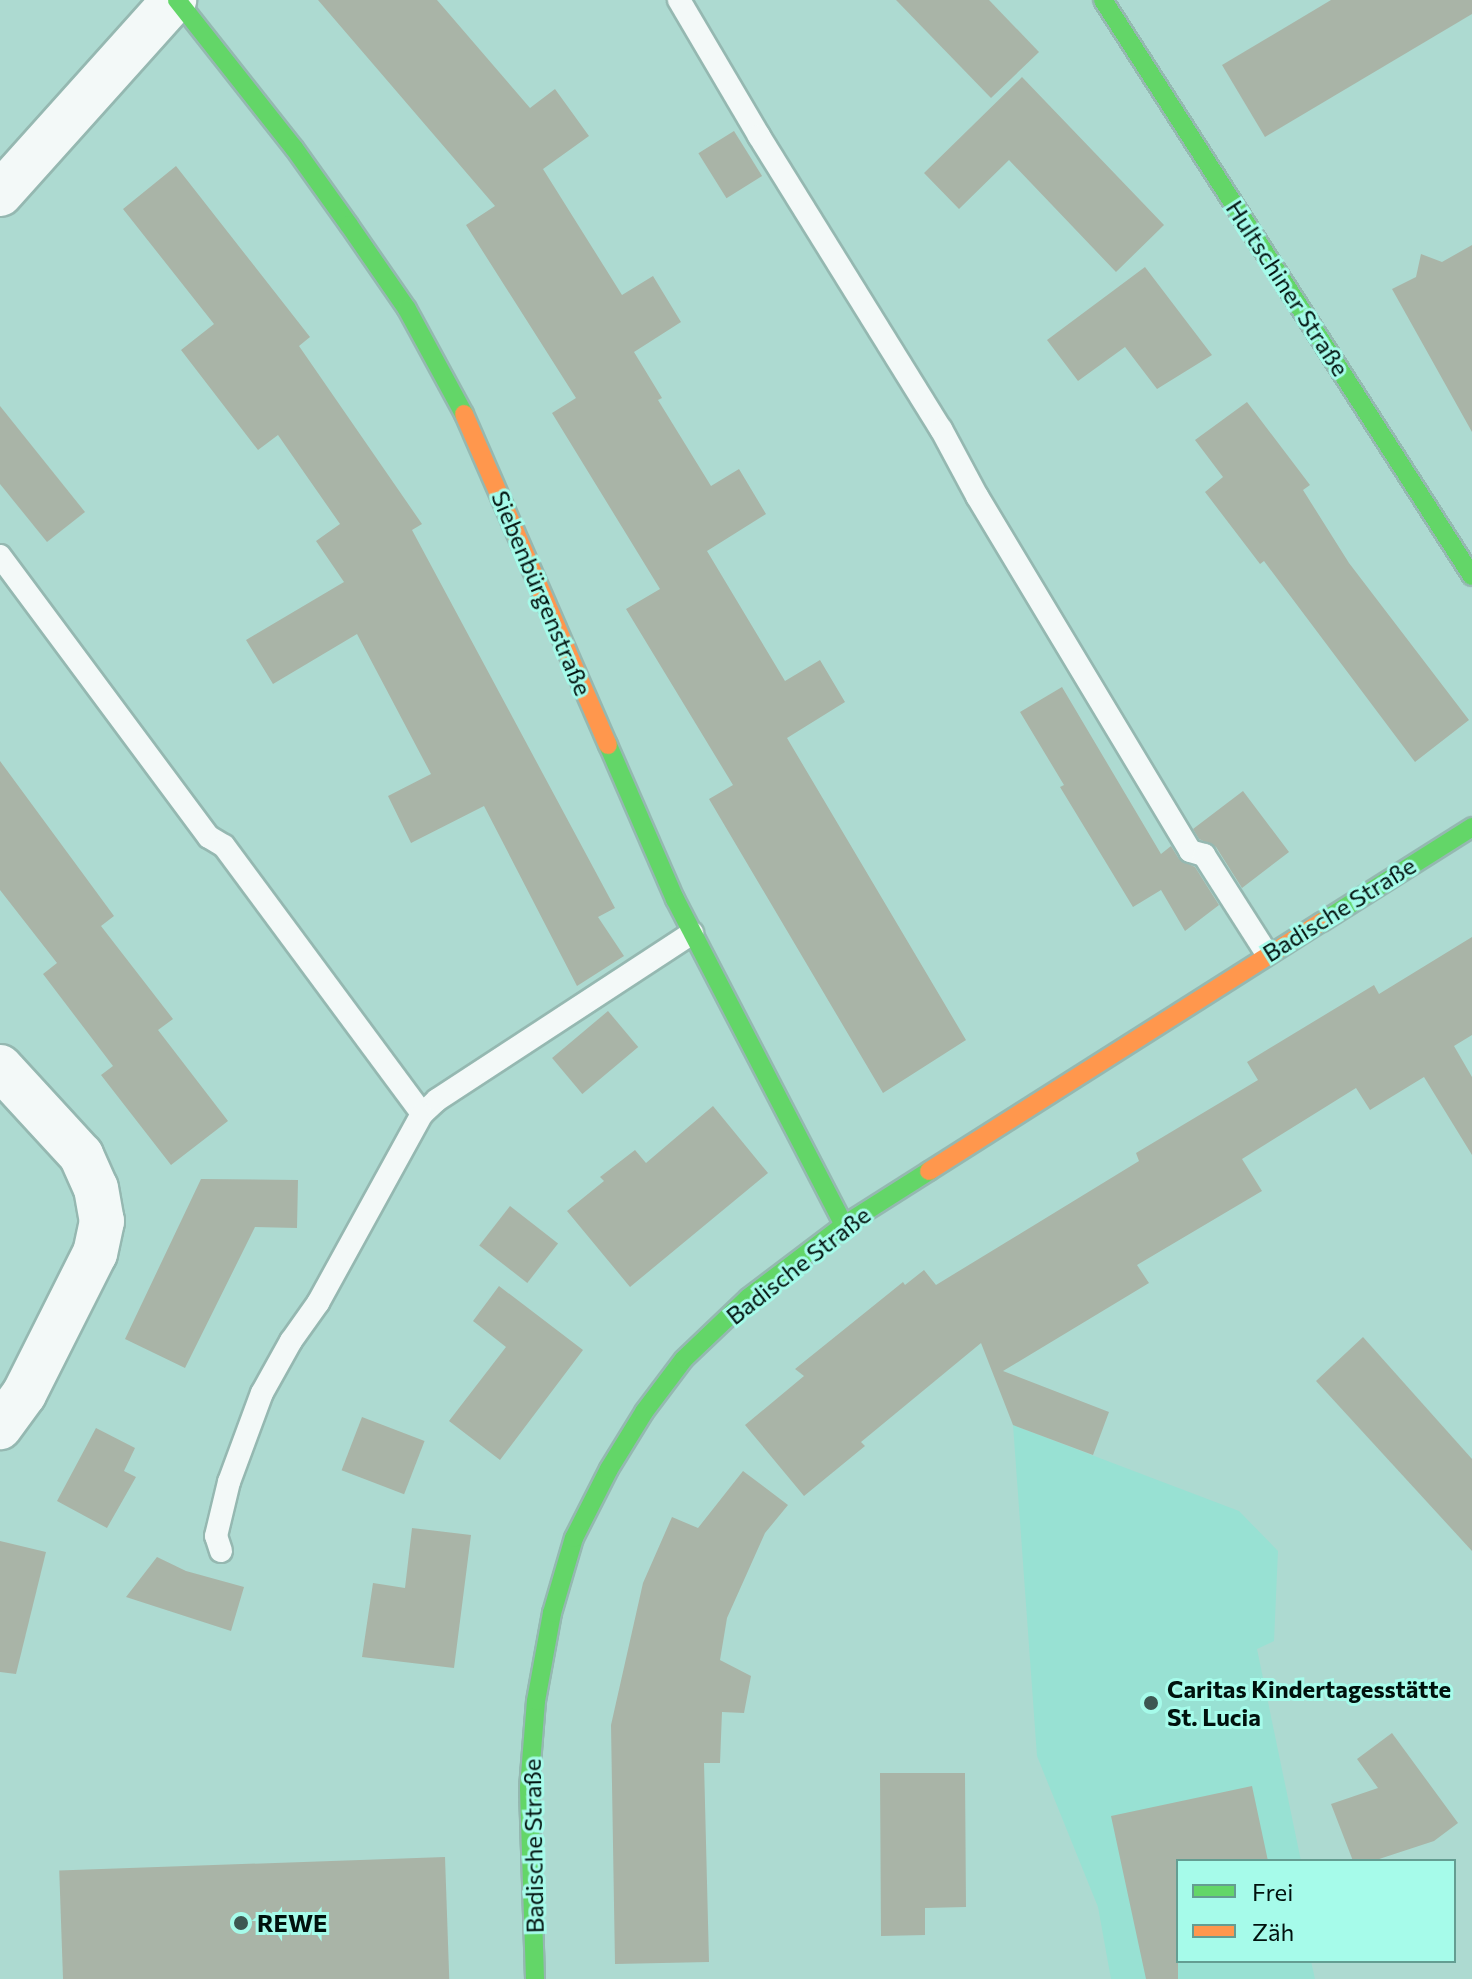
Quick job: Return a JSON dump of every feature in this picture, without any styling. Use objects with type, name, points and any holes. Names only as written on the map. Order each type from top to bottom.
[{"type":"street","points":[[0,194],[176,0]]},
{"type":"street","name":"Siebenbürgenstraße","points":[[176,0],[294,148],[349,225],[407,309],[457,397],[620,778],[692,933],[844,1225]]},
{"type":"street","name":"Hultschiner Straße","points":[[1103,0],[1472,576]]},
{"type":"street","name":"Badische Straße","points":[[535,1979],[529,1788],[536,1701],[552,1613],[574,1538],[644,1412],[684,1359],[748,1298],[844,1225],[1267,954],[1472,827]]},
{"type":"street","points":[[0,1067],[81,1155],[96,1188],[102,1221],[95,1253],[24,1394],[0,1427]]},
{"type":"lane","points":[[679,0],[941,429],[977,496],[1190,851],[1204,855],[1267,954]]},
{"type":"lane","points":[[0,556],[209,837],[224,846],[422,1114]]},
{"type":"lane","points":[[221,1551],[216,1536],[229,1482],[262,1393],[291,1341],[318,1303],[422,1114],[450,1091],[692,933]]},
{"type":"shaded area","name":"Caritas Kindertagesstätte St. Lucia","points":[[1013,1425],[1239,1511],[1278,1551],[1274,1641],[1257,1649],[1301,1859],[1176,1859],[1176,1963],[1311,1963],[1315,1979],[1111,1979],[1098,1907],[1037,1756]]},
{"type":"building","points":[[318,0],[437,0],[530,108],[555,89],[589,136],[543,169],[622,295],[653,276],[681,322],[634,352],[662,398],[658,400],[711,486],[739,469],[766,514],[707,551],[785,681],[820,660],[845,702],[787,738],[966,1040],[883,1093],[709,799],[733,785],[626,609],[660,589],[552,413],[576,398],[466,225],[495,206]]},
{"type":"building","points":[[896,0],[989,0],[1039,52],[991,98]]},
{"type":"building","points":[[1331,0],[1472,0],[1472,14],[1265,137],[1222,65]]},
{"type":"building","points":[[1022,77],[1164,225],[1116,272],[1009,160],[959,209],[924,173]]},
{"type":"building","points":[[734,131],[762,176],[726,198],[698,153]]},
{"type":"building","points":[[176,166],[310,337],[299,346],[422,524],[412,530],[615,908],[598,917],[624,956],[577,986],[484,806],[411,843],[388,796],[431,774],[357,634],[273,684],[246,640],[344,582],[316,541],[340,524],[278,435],[258,450],[181,350],[214,324],[123,209]]},
{"type":"building","points":[[1472,245],[1472,432],[1392,289],[1416,277],[1421,254],[1442,262]]},
{"type":"building","points":[[1145,267],[1212,355],[1157,389],[1125,347],[1078,381],[1047,340]]},
{"type":"building","points":[[1247,402],[1310,485],[1303,490],[1349,563],[1469,720],[1415,762],[1264,561],[1260,564],[1205,492],[1223,477],[1195,440]]},
{"type":"building","points":[[0,406],[85,512],[47,542],[0,484]]},
{"type":"building","points":[[1062,687],[1161,854],[1171,846],[1179,859],[1195,867],[1219,905],[1185,931],[1161,890],[1133,907],[1060,787],[1064,785],[1020,712]]},
{"type":"building","points":[[0,761],[114,916],[101,926],[173,1019],[158,1030],[228,1121],[171,1165],[101,1075],[113,1066],[43,974],[57,963],[0,890]]},
{"type":"building","points":[[1243,791],[1289,852],[1242,888],[1216,847],[1199,839],[1193,829]]},
{"type":"building","points":[[1472,937],[1472,1035],[1454,1046],[1472,1077],[1472,1155],[1424,1077],[1370,1110],[1356,1088],[1242,1159],[1262,1191],[1137,1265],[1149,1283],[1003,1371],[1109,1412],[1093,1455],[1013,1425],[981,1343],[861,1442],[865,1446],[804,1496],[745,1425],[804,1376],[795,1369],[903,1282],[905,1285],[924,1270],[936,1285],[1139,1161],[1136,1153],[1258,1080],[1247,1062],[1374,985],[1379,994]]},
{"type":"building","points":[[608,1011],[638,1047],[582,1094],[552,1058]]},
{"type":"building","points":[[713,1106],[768,1173],[630,1287],[567,1211],[604,1181],[600,1177],[635,1150],[646,1163]]},
{"type":"building","points":[[201,1179],[298,1180],[297,1228],[255,1227],[185,1368],[125,1339]]},
{"type":"building","points":[[510,1206],[558,1244],[527,1283],[479,1245]]},
{"type":"building","points":[[499,1286],[583,1350],[500,1460],[449,1421],[506,1347],[473,1321]]},
{"type":"building","points":[[1363,1337],[1472,1459],[1472,1551],[1316,1381]]},
{"type":"building","points":[[362,1417],[425,1441],[404,1494],[342,1470]]},
{"type":"building","points":[[96,1428],[135,1448],[124,1471],[136,1477],[107,1528],[57,1501]]},
{"type":"building","points":[[743,1471],[788,1505],[765,1533],[727,1618],[720,1660],[751,1676],[744,1713],[722,1712],[720,1763],[704,1763],[709,1962],[615,1964],[611,1725],[643,1583],[672,1517],[698,1528]]},
{"type":"building","points":[[412,1528],[471,1535],[454,1668],[362,1657],[373,1583],[405,1588]]},
{"type":"building","points":[[0,1541],[46,1552],[16,1674],[0,1672]]},
{"type":"building","points":[[157,1557],[186,1571],[244,1587],[231,1631],[126,1597]]},
{"type":"building","points":[[1392,1733],[1458,1823],[1434,1841],[1379,1859],[1352,1859],[1331,1804],[1378,1788],[1357,1759]]},
{"type":"building","points":[[880,1773],[965,1773],[966,1907],[925,1908],[925,1935],[881,1936]]},
{"type":"building","points":[[1252,1786],[1268,1859],[1176,1859],[1178,1979],[1146,1979],[1111,1816]]},
{"type":"building","name":"REWE","points":[[445,1857],[449,1979],[63,1979],[59,1870]]},
{"type":"traffic: fast","points":[[177,0],[294,148],[349,225],[407,309],[464,414]]},
{"type":"traffic: fast","points":[[1103,0],[1472,576]]},
{"type":"traffic: fast","points":[[608,745],[675,899],[844,1225]]},
{"type":"traffic: fast","points":[[1322,922],[1472,827]]},
{"type":"traffic: fast","points":[[535,1979],[529,1788],[536,1701],[552,1613],[574,1538],[609,1469],[644,1412],[684,1359],[748,1298],[844,1225],[929,1171]]},
{"type":"traffic: slow","points":[[464,414],[608,745]]},
{"type":"traffic: slow","points":[[929,1171],[1322,922]]},
{"type":"place","name":"Caritas Kindertagesstätte St. Lucia","points":[[1151,1703]]},
{"type":"place","name":"REWE","points":[[241,1923]]}]
